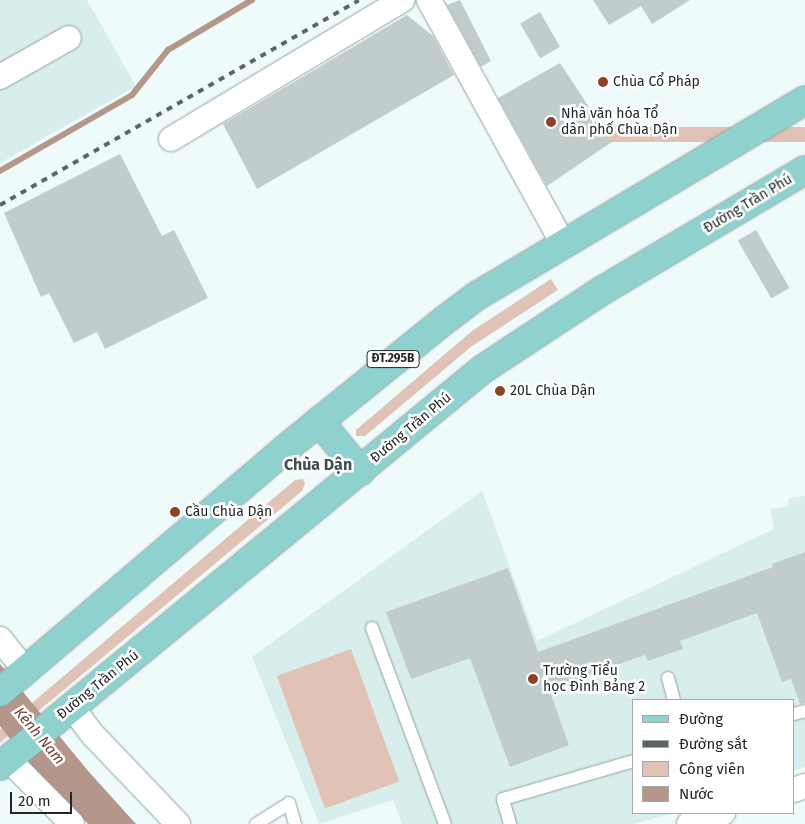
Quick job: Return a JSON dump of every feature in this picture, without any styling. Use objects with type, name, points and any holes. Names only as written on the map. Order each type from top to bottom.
[{"type":"main road","name":"ĐT.295B","points":[[0,692],[319,421],[475,297],[805,100]]},
{"type":"main road","name":"Đường Trần Phú","points":[[9,758],[518,344],[805,170]]},
{"type":"main road","points":[[319,421],[360,471]]},
{"type":"street","points":[[171,140],[402,0]]},
{"type":"street","points":[[429,0],[563,244]]},
{"type":"street","points":[[0,77],[69,38]]},
{"type":"street","points":[[0,639],[24,672]]},
{"type":"street","points":[[65,711],[178,824]]},
{"type":"street","points":[[9,758],[72,824]]},
{"type":"lane","points":[[372,628],[445,824]]},
{"type":"lane","points":[[668,678],[674,699]]},
{"type":"lane","points":[[510,824],[503,800],[632,762]]},
{"type":"lane","points":[[256,824],[289,803],[295,824]]},
{"type":"shaded area","points":[[0,0],[87,0],[136,86],[0,163]]},
{"type":"shaded area","name":"Trường Tiểu học Đình Bảng 2","points":[[482,491],[537,641],[774,529],[770,509],[788,506],[789,498],[805,496],[805,767],[795,771],[795,699],[632,699],[632,814],[670,814],[634,824],[402,824],[393,800],[319,824],[252,657]]},
{"type":"green space","points":[[587,127],[805,127],[805,142],[587,142]]},
{"type":"green space","points":[[551,279],[558,290],[472,346],[365,436],[356,436],[356,430],[472,331]]},
{"type":"green space","points":[[303,479],[305,483],[302,491],[0,743],[0,730],[295,480]]},
{"type":"green space","points":[[351,649],[399,781],[325,809],[277,676]]},
{"type":"water","name":"Kênh Nam","points":[[0,664],[89,772],[136,824],[88,824],[31,765],[0,726]]},
{"type":"building","points":[[460,0],[491,61],[481,67],[447,5]]},
{"type":"building","points":[[593,0],[690,0],[652,24],[641,6],[609,25]]},
{"type":"building","points":[[540,12],[560,47],[540,58],[520,24]]},
{"type":"building","points":[[407,15],[433,36],[454,75],[257,189],[223,124]]},
{"type":"building","name":"Nhà văn hóa Tổ dân phố Chùa Dận","points":[[560,63],[612,142],[547,186],[498,98]]},
{"type":"building","points":[[120,154],[162,236],[174,230],[208,298],[105,349],[97,332],[74,343],[49,293],[41,297],[4,213]]},
{"type":"building","points":[[756,230],[790,288],[771,299],[738,240]]},
{"type":"building","points":[[805,552],[805,703],[800,704],[791,679],[782,682],[757,613],[680,641],[683,649],[648,661],[645,655],[549,689],[569,745],[510,767],[470,658],[411,679],[386,612],[508,568],[538,652],[773,567],[772,564]]},
{"type":"waterway","points":[[0,171],[132,95],[168,50],[252,0]]},
{"type":"railway","points":[[0,205],[359,0]]},
{"type":"place","name":"Chùa Cổ Pháp","points":[[603,82]]},
{"type":"place","name":"Nhà văn hóa Tổ dân phố Chùa Dận","points":[[551,122]]},
{"type":"place","name":"20L Chùa Dận","points":[[500,391]]},
{"type":"place","name":"Cầu Chùa Dận","points":[[175,512]]},
{"type":"place","name":"Trường Tiểu học Đình Bảng 2","points":[[533,679]]},
{"type":"district","name":"Chùa Dận","points":[[318,465]]}]
